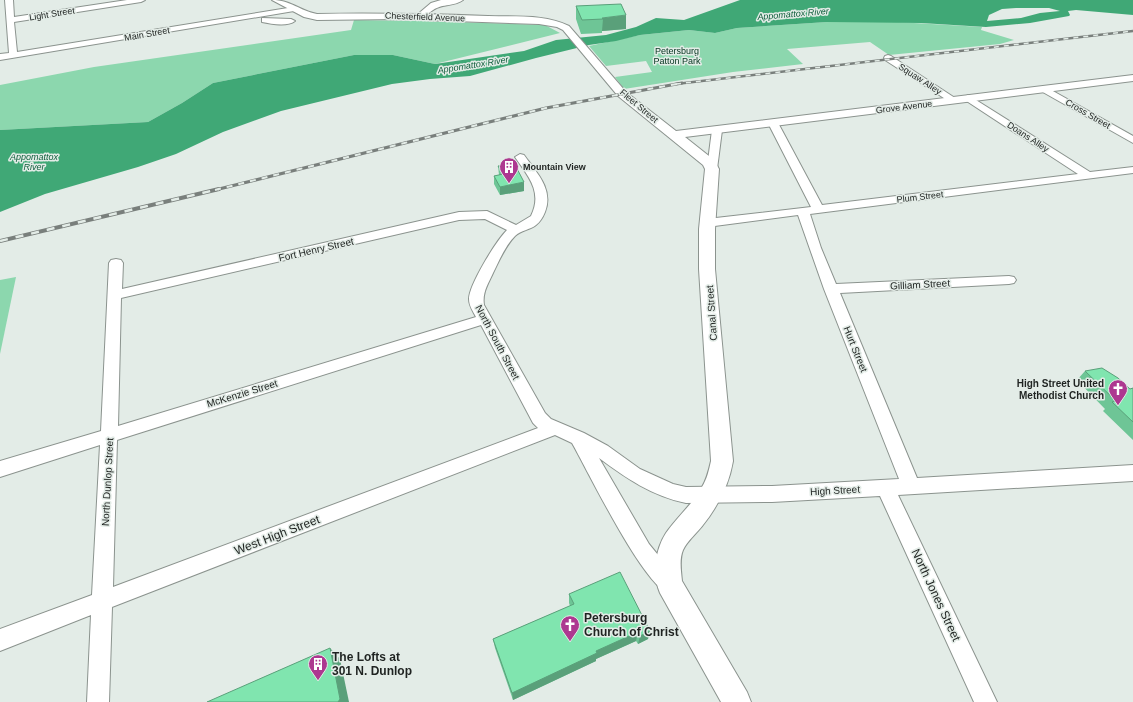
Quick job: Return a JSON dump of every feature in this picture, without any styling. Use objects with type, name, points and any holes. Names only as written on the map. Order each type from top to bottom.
[{"type":"main road","name":"Chesterfield Avenue","points":[[277,0],[306,15],[317,18],[421,16],[539,21],[560,25],[566,28],[573,36]]},
{"type":"main road","name":"Fleet Street","points":[[573,36],[622,94],[709,163],[712,169]]},
{"type":"main road","name":"Grove Avenue","points":[[674,135],[1133,78]]},
{"type":"main road","name":"Canal Street","points":[[712,169],[707,223],[710,313],[722,461],[720,474],[712,494]]},
{"type":"main road","points":[[712,494],[674,542],[667,566],[670,584],[737,702]]},
{"type":"street","points":[[9,0],[13,56]]},
{"type":"street","name":"Light Street","points":[[11,20],[110,2],[141,0]]},
{"type":"street","points":[[421,16],[427,8],[433,4],[459,0]]},
{"type":"street","name":"Main Street","points":[[0,58],[294,9]]},
{"type":"street","points":[[257,15],[263,19],[275,22],[291,21]]},
{"type":"street","name":"Squaw Alley","points":[[888,58],[953,100]]},
{"type":"street","name":"Cross Street","points":[[1044,89],[1133,140]]},
{"type":"street","name":"Doans Alley","points":[[968,98],[1089,176]]},
{"type":"street","name":"Hurt Street","points":[[773,123],[791,155],[807,191],[815,248],[911,486]]},
{"type":"street","name":"Canal Street","points":[[712,169],[717,130]]},
{"type":"street","points":[[515,230],[533,221],[538,216],[542,200],[542,192],[539,184],[520,157]]},
{"type":"street","name":"Plum Street","points":[[707,223],[1133,170]]},
{"type":"street","name":"Fort Henry Street","points":[[114,295],[459,216],[487,215],[515,230]]},
{"type":"street","name":"North South Street","points":[[515,230],[506,239],[478,290],[476,298],[477,305],[539,418],[545,424],[553,428]]},
{"type":"street","name":"North Dunlop Street","points":[[98,702],[116,263]]},
{"type":"street","name":"Gilliam Street","points":[[831,289],[1009,280]]},
{"type":"street","name":"McKenzie Street","points":[[0,469],[109,434],[485,319]]},
{"type":"street","name":"High Street","points":[[553,428],[578,438],[602,451],[634,474],[672,492],[686,495],[772,494],[1133,473]]},
{"type":"street","name":"West High Street","points":[[0,640],[553,428]]},
{"type":"street","points":[[578,438],[642,551],[670,584]]},
{"type":"street","name":"North Jones Street","points":[[886,488],[986,702]]},
{"type":"green space","points":[[354,20],[545,25],[560,33],[435,64],[393,55],[354,55],[213,83],[182,103],[148,122],[0,130],[0,85],[94,67],[351,30]]},
{"type":"green space","name":"Petersburg Patton Park","points":[[880,21],[982,27],[981,30],[1014,40],[1000,44],[889,55],[870,42],[787,49],[803,64],[733,72],[624,89],[615,77],[652,72],[646,61],[606,66],[589,46],[640,35],[689,30],[715,33],[737,28],[827,22]]},
{"type":"green space","points":[[16,277],[0,354],[0,280]]},
{"type":"water","name":"Appomattox River","points":[[740,0],[1133,0],[1133,15],[1076,10],[1068,11],[1069,16],[1030,23],[986,27],[921,23],[827,22],[737,28],[715,33],[689,30],[640,35],[616,41],[589,45],[470,76],[392,84],[281,111],[223,132],[176,154],[138,167],[45,194],[0,212],[0,130],[148,122],[182,103],[213,83],[354,55],[393,55],[435,64],[524,51],[556,40],[606,35],[636,27],[656,18],[684,20]],"holes":[[[1049,8],[1060,11],[1040,13],[1021,18],[987,21],[989,15],[1002,9]]]},
{"type":"building","points":[[621,4],[626,15],[602,18],[603,19],[582,20],[576,6]]},
{"type":"building","points":[[514,163],[524,182],[500,187],[494,176],[503,174],[498,166]]},
{"type":"building","points":[[1102,368],[1118,378],[1130,389],[1133,388],[1133,422],[1112,402],[1116,401],[1085,371]]},
{"type":"building","name":"Petersburg Church of Christ","points":[[620,572],[650,631],[640,636],[638,632],[596,651],[597,653],[512,693],[493,639],[574,604],[569,594]]},
{"type":"building","points":[[330,648],[340,699],[338,702],[207,702]]},
{"type":"railway","points":[[678,84],[1133,31]]},
{"type":"railway","points":[[678,84],[682,83]]},
{"type":"railway","points":[[215,190],[546,108],[678,84]]},
{"type":"railway","points":[[0,241],[219,189]]},
{"type":"place","name":"Mountain View","points":[[509,184]]},
{"type":"place","name":"High Street United Methodist Church","points":[[1118,406]]},
{"type":"place","name":"Petersburg Church of Christ","points":[[570,642]]},
{"type":"place","name":"The Lofts at 301 N. Dunlop","points":[[318,681]]}]
